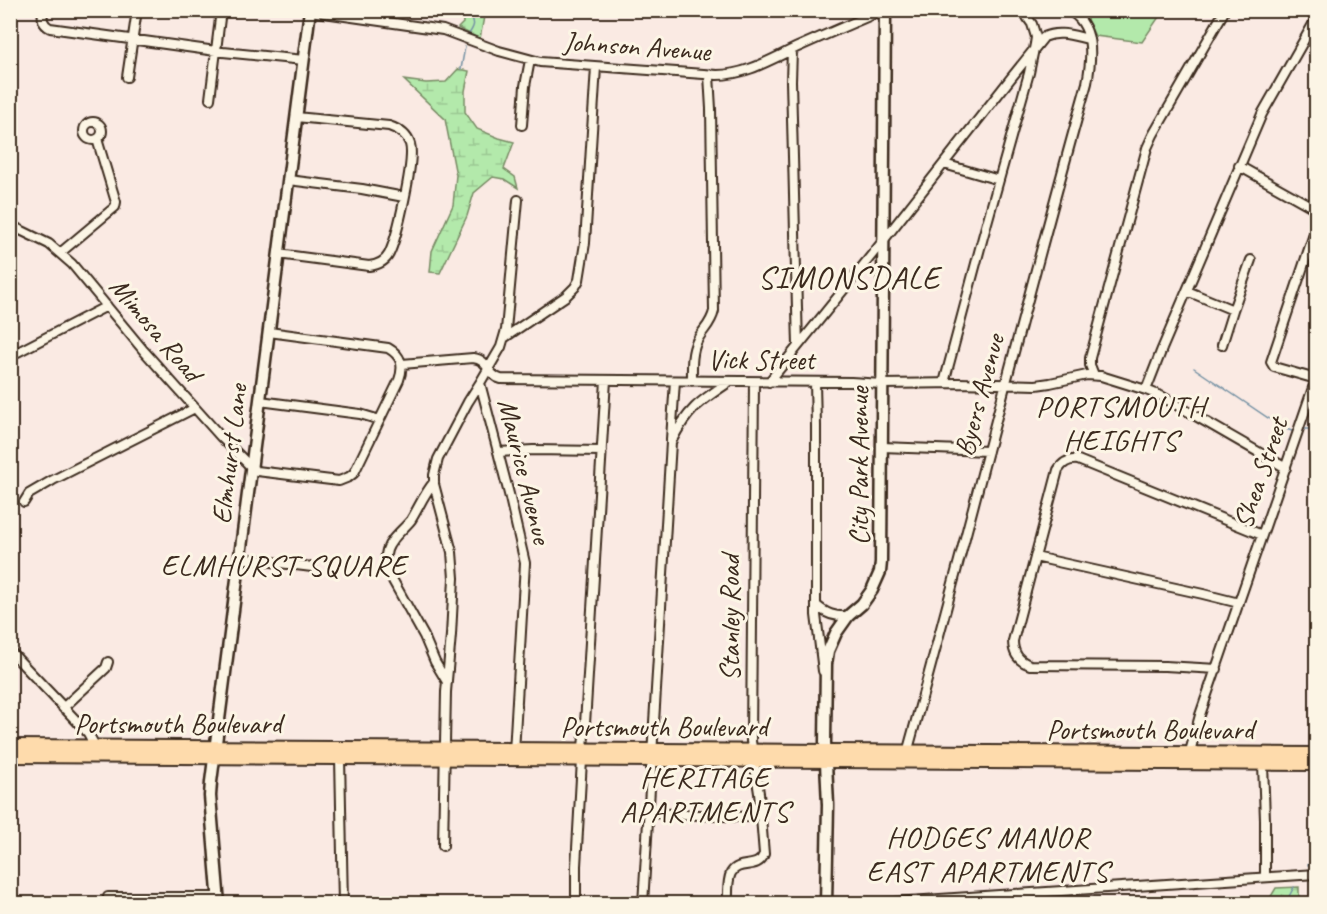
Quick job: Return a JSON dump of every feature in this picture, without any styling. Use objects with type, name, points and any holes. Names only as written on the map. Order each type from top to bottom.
[{"type":"main road","name":"Portsmouth Boulevard","points":[[10,746],[94,746],[215,752],[444,754],[1316,757]]},
{"type":"main road","name":"Portsmouth Boulevard","points":[[10,756],[103,757],[215,752]]},
{"type":"main road","name":"Portsmouth Boulevard","points":[[1190,758],[1263,764],[1316,757]]},
{"type":"street","points":[[43,10],[43,23],[50,28],[216,51],[304,60]]},
{"type":"street","points":[[128,77],[137,10]]},
{"type":"street","points":[[210,99],[221,10]]},
{"type":"street","name":"Elmhurst Lane","points":[[219,900],[210,796],[310,10]]},
{"type":"street","name":"Johnson Avenue","points":[[310,10],[444,30],[498,51],[540,62],[709,75],[744,71],[884,10]]},
{"type":"street","name":"City Park Avenue","points":[[826,903],[828,805],[826,664],[836,633],[848,616],[867,598],[880,572],[881,562],[884,10]]},
{"type":"street","points":[[944,382],[1029,73],[1035,37],[1029,17],[1022,10]]},
{"type":"street","points":[[1068,10],[1080,19],[1089,39]]},
{"type":"street","points":[[1094,375],[1090,358],[1147,148],[1226,10]]},
{"type":"street","points":[[1146,390],[1262,114],[1317,19]]},
{"type":"street","points":[[769,382],[1044,37],[1056,33],[1089,39]]},
{"type":"street","name":"Byers Avenue","points":[[906,756],[1087,83],[1090,60],[1089,39]]},
{"type":"street","points":[[792,50],[798,346]]},
{"type":"street","points":[[522,125],[530,60]]},
{"type":"street","points":[[504,338],[566,296],[579,280],[585,243],[596,67]]},
{"type":"street","points":[[692,381],[693,351],[714,312],[709,75]]},
{"type":"street","points":[[278,254],[369,266],[379,263],[389,254],[409,175],[410,145],[400,131],[389,126],[296,117]]},
{"type":"street","points":[[60,252],[115,207],[116,202],[97,139]]},
{"type":"street","points":[[944,164],[999,180]]},
{"type":"street","points":[[1239,166],[1317,209]]},
{"type":"street","points":[[288,180],[362,189],[404,197]]},
{"type":"street","name":"Maurice Avenue","points":[[514,754],[525,563],[480,383],[501,347],[506,330],[518,200]]},
{"type":"street","name":"Mimosa Road","points":[[10,225],[40,238],[72,264],[144,351],[251,467]]},
{"type":"street","name":"Shea Street","points":[[1190,758],[1200,716],[1316,379],[1274,367],[1271,362],[1317,228]]},
{"type":"street","points":[[1222,345],[1251,260]]},
{"type":"street","points":[[1187,291],[1233,310]]},
{"type":"street","points":[[10,356],[107,306]]},
{"type":"street","points":[[251,467],[257,471],[292,477],[344,480],[354,473],[402,372],[402,364],[397,354],[388,348],[268,332]]},
{"type":"street","name":"Vick Street","points":[[402,364],[480,359],[486,363],[495,377],[501,379],[1043,384],[1094,375],[1161,396],[1286,468]]},
{"type":"street","points":[[576,903],[582,755],[606,380]]},
{"type":"street","points":[[642,903],[675,381]]},
{"type":"street","points":[[671,442],[681,423],[696,405],[730,381]]},
{"type":"street","name":"Stanley Road","points":[[728,903],[731,872],[739,867],[761,861],[765,854],[751,741],[754,381]]},
{"type":"street","points":[[814,382],[816,604],[820,657],[825,681]]},
{"type":"street","points":[[443,846],[444,754],[454,565],[434,475],[438,459],[480,383]]},
{"type":"street","points":[[260,401],[360,414],[380,420]]},
{"type":"street","points":[[24,502],[29,494],[53,480],[195,408]]},
{"type":"street","points":[[882,447],[988,450]]},
{"type":"street","points":[[498,452],[602,451]]},
{"type":"street","points":[[1217,669],[1165,666],[1030,665],[1016,656],[1014,638],[1058,473],[1061,466],[1069,460],[1078,460],[1262,535]]},
{"type":"street","points":[[434,483],[412,518],[392,541],[385,563],[447,682]]},
{"type":"street","points":[[1035,557],[1239,603]]},
{"type":"street","points":[[240,558],[312,567]]},
{"type":"street","points":[[816,604],[834,615],[848,616]]},
{"type":"street","points":[[10,651],[90,736],[94,746],[103,757]]},
{"type":"street","points":[[63,708],[106,668],[108,662]]},
{"type":"street","points":[[338,753],[343,903]]},
{"type":"street","points":[[1263,764],[1265,877]]},
{"type":"street","points":[[649,813],[749,817]]},
{"type":"street","points":[[865,903],[1317,874]]},
{"type":"street","points":[[108,897],[219,900]]},
{"type":"green space","points":[[462,11],[485,11],[480,39],[458,28],[463,23]]},
{"type":"green space","points":[[1077,11],[1163,11],[1142,42],[1095,36],[1087,20]]},
{"type":"green space","points":[[458,69],[469,71],[465,91],[465,112],[477,129],[514,142],[504,169],[515,177],[518,188],[504,179],[493,177],[474,193],[467,216],[440,273],[430,272],[432,251],[453,205],[456,175],[445,119],[404,80],[426,83],[446,82]]},
{"type":"green space","points":[[1299,887],[1301,903],[1267,903],[1276,888]]},
{"type":"waterway","points":[[469,10],[474,25],[469,34]]},
{"type":"waterway","points":[[461,69],[465,47]]},
{"type":"waterway","points":[[1194,368],[1283,428],[1292,431]]},
{"type":"waterway","points":[[1305,429],[1316,429]]},
{"type":"waterway","points":[[1308,865],[1316,856]]},
{"type":"waterway","points":[[1285,904],[1294,887]]},
{"type":"district","name":"SIMONSDALE","points":[[849,277]]},
{"type":"district","name":"PORTSMOUTH HEIGHTS","points":[[1121,423]]},
{"type":"district","name":"ELMHURST SQUARE","points":[[284,565]]},
{"type":"district","name":"HERITAGE APARTMENTS","points":[[705,794]]},
{"type":"district","name":"HODGES MANOR EAST APARTMENTS","points":[[988,854]]}]
